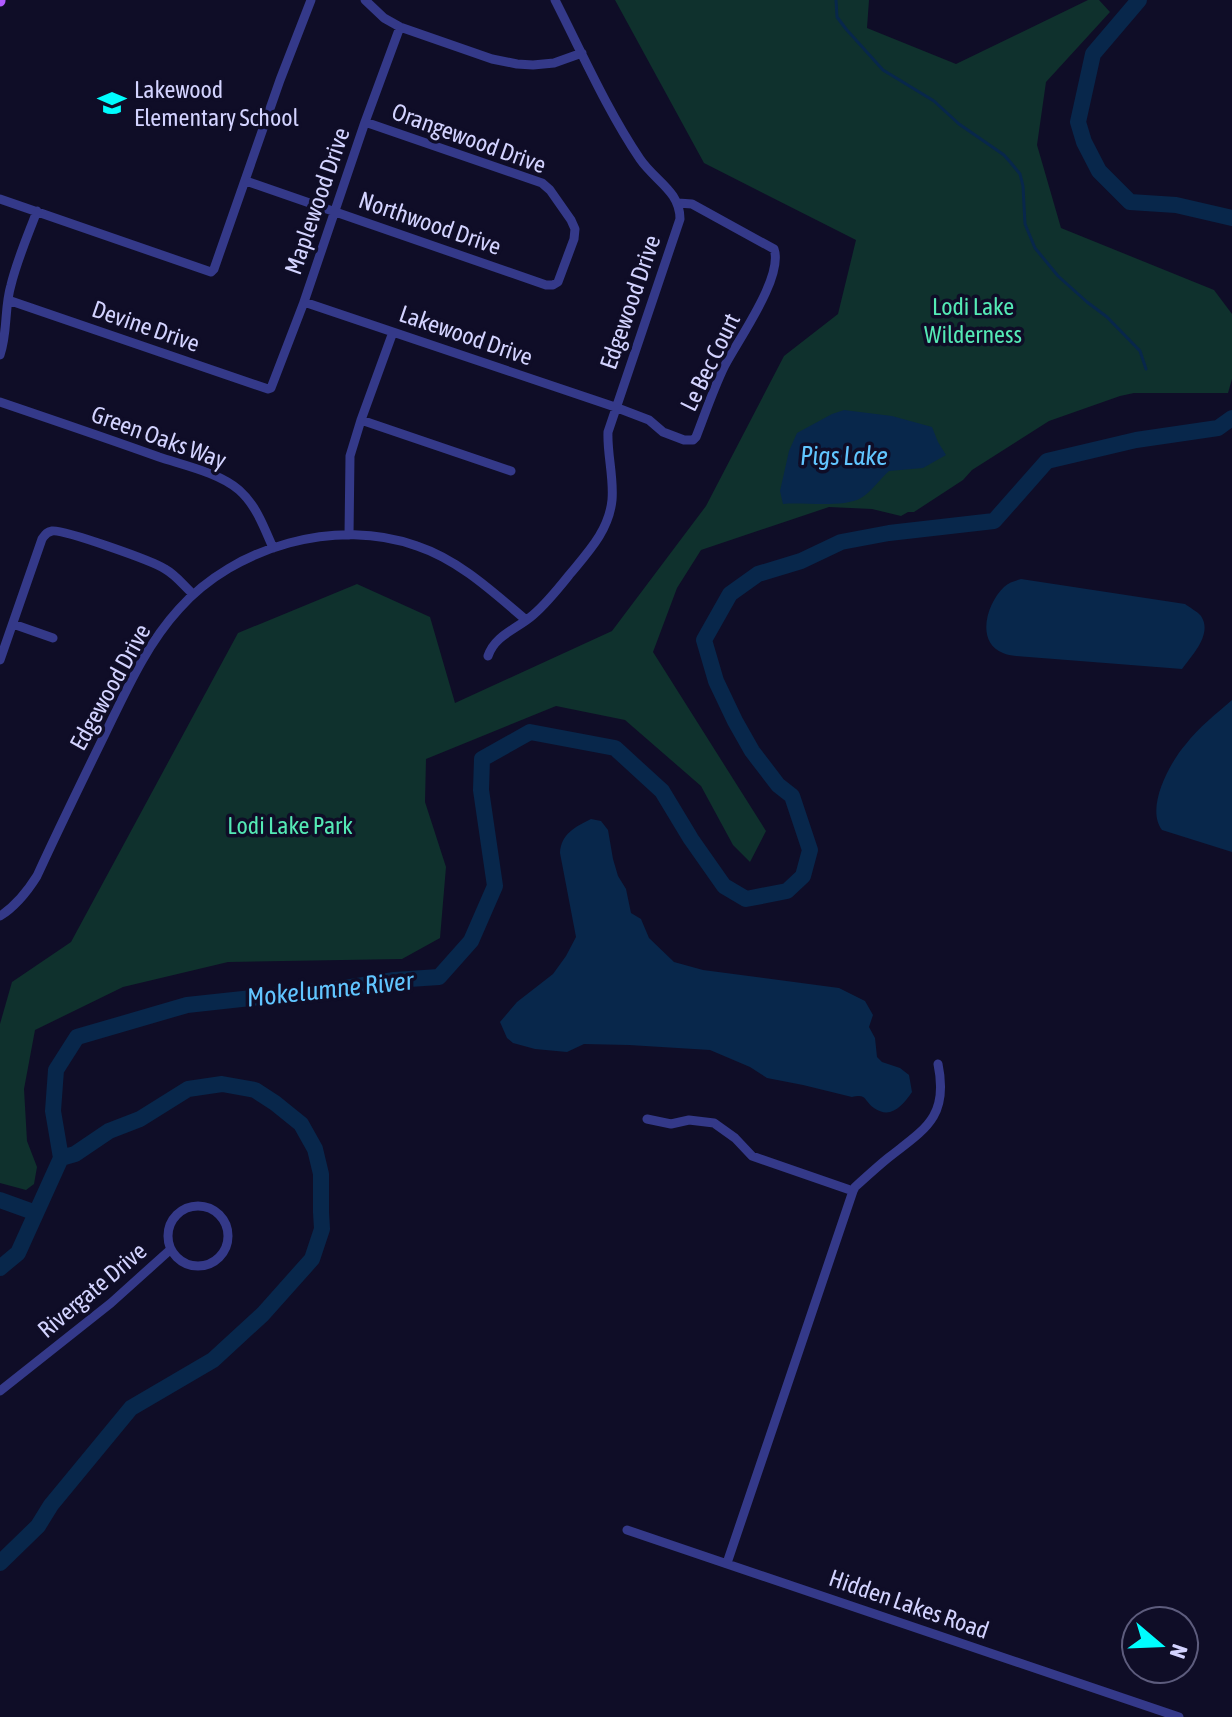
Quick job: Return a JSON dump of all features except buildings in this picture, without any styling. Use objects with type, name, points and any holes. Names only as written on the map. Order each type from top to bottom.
[{"type":"street","points":[[0,199],[211,272],[311,0]]},
{"type":"street","points":[[365,0],[384,18],[400,27],[492,59],[533,65],[554,63],[582,53]]},
{"type":"street","points":[[555,0],[624,134],[643,163],[678,203]]},
{"type":"street","name":"Maplewood Drive","points":[[271,388],[400,27]]},
{"type":"street","name":"Orangewood Drive","points":[[365,122],[542,183],[550,190],[575,229],[557,284]]},
{"type":"street","name":"Northwood Drive","points":[[246,181],[546,285],[557,284]]},
{"type":"street","name":"Le Bec Court","points":[[615,407],[649,420],[663,432],[693,440],[723,369],[755,317],[774,265],[774,249],[692,204],[678,203]]},
{"type":"street","name":"Edgewood Drive","points":[[488,656],[497,640],[547,603],[604,529],[612,496],[608,432],[680,219],[678,203]]},
{"type":"street","points":[[0,355],[6,333],[10,285],[37,211]]},
{"type":"street","name":"Devine Drive","points":[[8,300],[271,388]]},
{"type":"street","name":"Lakewood Drive","points":[[304,302],[615,407]]},
{"type":"street","points":[[349,535],[350,456],[393,332]]},
{"type":"street","name":"Green Oaks Way","points":[[0,402],[204,472],[235,487],[257,513],[273,548]]},
{"type":"street","points":[[361,420],[511,471]]},
{"type":"street","points":[[0,660],[42,539],[53,531],[155,564],[176,577],[193,594]]},
{"type":"street","name":"Edgewood Drive","points":[[0,916],[27,892],[37,876],[131,680],[163,629],[193,594],[248,558],[307,540],[349,535],[391,538],[419,546],[448,560],[487,586],[526,620]]},
{"type":"street","points":[[13,624],[53,638]]},
{"type":"street","points":[[727,1563],[853,1191],[885,1160],[926,1128],[935,1115],[941,1080],[938,1064]]},
{"type":"street","points":[[647,1119],[671,1124],[689,1120],[714,1123],[735,1138],[752,1156],[853,1191]]},
{"type":"street","name":"Rivergate Drive","points":[[188,1207],[211,1209],[225,1224],[228,1236],[226,1247],[220,1257],[209,1264],[197,1266],[186,1263],[171,1249],[168,1231],[172,1221],[188,1207]]},
{"type":"street","name":"Rivergate Drive","points":[[0,1391],[111,1303],[171,1249]]},
{"type":"street","name":"Hidden Lakes Road","points":[[627,1530],[1179,1717]]},
{"type":"green space","name":"Lodi Lake Park","points":[[615,0],[869,0],[867,28],[956,64],[1088,0],[1099,0],[1110,12],[1046,82],[1037,145],[1061,228],[1214,290],[1232,314],[1232,379],[1228,393],[1134,393],[1120,396],[1049,421],[972,470],[963,480],[914,512],[901,516],[872,509],[829,507],[701,550],[677,588],[653,652],[766,831],[750,862],[733,845],[701,786],[625,720],[556,706],[426,759],[425,802],[446,867],[440,938],[402,959],[228,962],[123,987],[35,1030],[24,1089],[27,1141],[37,1167],[34,1184],[26,1190],[0,1183],[0,1024],[12,982],[71,942],[238,633],[357,584],[430,617],[455,703],[612,631],[706,506],[784,356],[838,314],[856,240],[704,163]]},
{"type":"water","name":"Pigs Lake","points":[[844,410],[892,416],[932,427],[946,455],[923,468],[889,471],[854,501],[783,504],[780,491],[789,451],[797,433]]},
{"type":"water","points":[[1021,579],[1185,604],[1201,616],[1203,637],[1182,669],[1006,654],[994,648],[989,640],[989,612],[1004,587]]},
{"type":"water","points":[[1232,700],[1232,852],[1162,830],[1156,810],[1167,773],[1180,752],[1202,726]]},
{"type":"water","points":[[591,819],[601,821],[608,830],[613,859],[626,889],[631,913],[641,919],[649,938],[674,962],[703,970],[839,988],[865,1001],[873,1015],[869,1027],[875,1038],[877,1057],[909,1075],[912,1092],[905,1102],[891,1112],[880,1111],[863,1097],[767,1078],[710,1050],[584,1044],[567,1052],[535,1049],[513,1043],[507,1038],[500,1022],[517,1002],[553,974],[576,937],[560,853],[566,836]]},
{"type":"waterway","points":[[836,0],[837,17],[883,70],[934,101],[1011,163],[1020,174],[1025,224],[1035,248],[1058,276],[1107,317],[1140,351],[1146,369]]},
{"type":"waterway","name":"Mokelumne River","points":[[1139,0],[1093,54],[1078,122],[1084,142],[1099,171],[1130,202],[1176,205],[1232,218]]},
{"type":"waterway","name":"Mokelumne River","points":[[0,1563],[38,1526],[51,1505],[131,1408],[213,1360],[263,1314],[312,1259],[322,1229],[321,1174],[315,1149],[301,1124],[255,1090],[222,1084],[188,1089],[140,1119],[109,1131],[75,1154],[61,1158],[53,1111],[56,1070],[77,1037],[187,1005],[439,977],[471,941],[495,886],[481,790],[482,759],[530,732],[615,748],[662,791],[724,886],[746,899],[787,891],[803,876],[810,850],[792,796],[778,785],[752,751],[735,721],[716,681],[704,640],[730,594],[758,574],[801,561],[841,542],[994,521],[1047,461],[1136,440],[1218,428],[1232,418]]},
{"type":"waterway","points":[[0,1268],[18,1253],[61,1158]]},
{"type":"waterway","points":[[0,1200],[36,1213]]},
{"type":"place","name":"Lakewood Elementary School","points":[[112,103]]},
{"type":"park label","name":"Lodi Lake Wilderness","points":[[973,320]]}]
